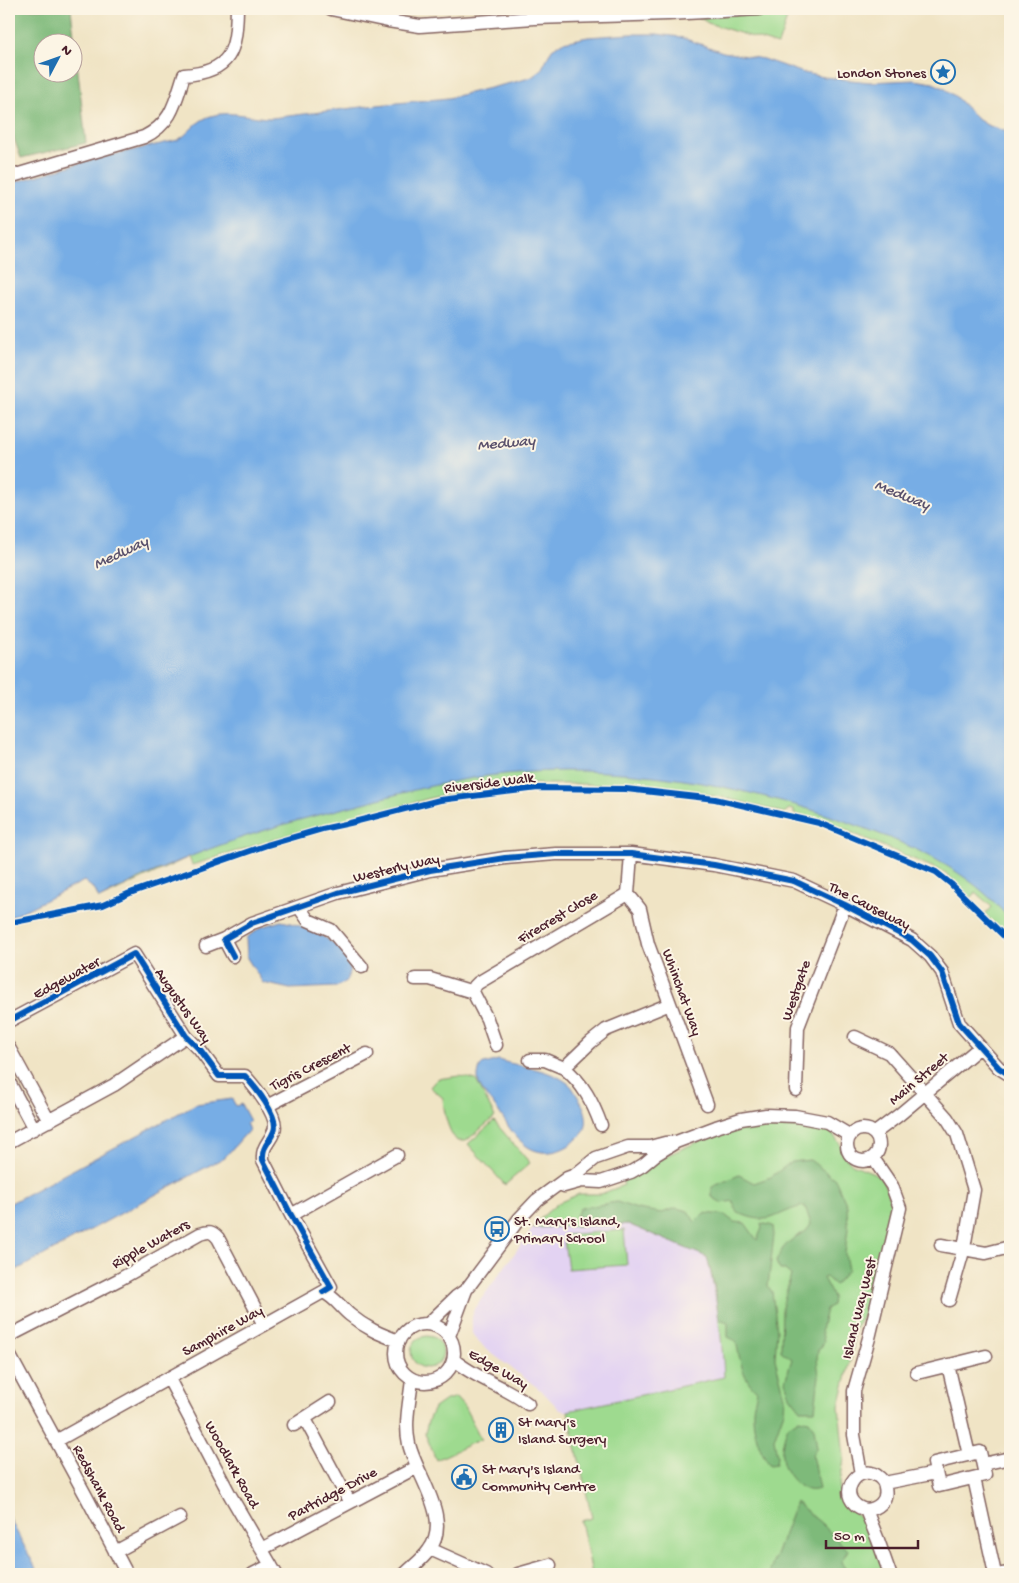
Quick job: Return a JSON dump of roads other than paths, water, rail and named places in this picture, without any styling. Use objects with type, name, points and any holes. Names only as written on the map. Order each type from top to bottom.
[{"type":"street","points":[[9,177],[144,137],[157,131],[174,108],[184,75],[200,73],[215,68],[228,58],[234,40],[237,9]]},
{"type":"street","points":[[331,9],[420,26],[534,13],[668,14],[759,9]]},
{"type":"street","points":[[628,894],[632,854]]},
{"type":"street","name":"The Causeway","points":[[632,854],[714,865],[794,881],[912,940],[930,956],[942,972],[959,1023],[999,1068],[1010,1074]]},
{"type":"street","name":"Westerly Way","points":[[206,946],[252,923],[338,893],[430,870],[505,858],[547,855],[632,854]]},
{"type":"street","name":"Firecrest Close","points":[[473,992],[478,982],[628,894]]},
{"type":"street","name":"Whinchat Way","points":[[628,894],[640,909],[646,938],[707,1104]]},
{"type":"street","name":"Westgate","points":[[796,1090],[798,1027],[845,905]]},
{"type":"street","points":[[299,907],[308,920],[331,930],[362,967]]},
{"type":"street","points":[[224,938],[232,956]]},
{"type":"street","name":"Edgewater","points":[[9,1021],[134,954]]},
{"type":"street","name":"Augustus Way","points":[[134,954],[186,1036],[199,1049],[219,1076],[244,1076],[255,1086],[267,1106],[275,1127],[263,1150],[264,1160],[288,1209],[331,1287],[323,1292]]},
{"type":"street","points":[[415,979],[430,979],[473,992],[487,1019],[496,1046]]},
{"type":"street","points":[[564,1068],[606,1030],[670,1004]]},
{"type":"street","points":[[9,1142],[114,1085],[186,1036]]},
{"type":"street","points":[[855,1037],[889,1053],[947,1118],[957,1134],[974,1190],[964,1248],[949,1300]]},
{"type":"street","name":"Main Street","points":[[875,1134],[980,1047]]},
{"type":"street","points":[[9,1048],[49,1121]]},
{"type":"street","name":"Tigris Crescent","points":[[267,1106],[367,1054]]},
{"type":"street","points":[[530,1060],[545,1060],[564,1068],[572,1074],[587,1094],[601,1124]]},
{"type":"street","points":[[9,1082],[34,1129]]},
{"type":"street","points":[[555,1188],[577,1182],[603,1181],[631,1172],[643,1166],[655,1155],[676,1142],[716,1126],[741,1119],[766,1115],[795,1116],[827,1122],[849,1135]]},
{"type":"street","points":[[862,1128],[868,1129],[875,1134],[879,1149],[873,1158],[861,1161],[850,1156],[846,1145],[849,1135],[862,1128]]},
{"type":"street","points":[[449,1336],[466,1290],[524,1212],[538,1200],[567,1178],[575,1175],[591,1161],[601,1156],[628,1147],[650,1147],[676,1142]]},
{"type":"street","points":[[288,1209],[397,1155]]},
{"type":"street","name":"Island Way West","points":[[861,1474],[854,1435],[854,1392],[900,1208],[892,1186],[873,1158]]},
{"type":"street","name":"Ripple Waters","points":[[9,1336],[208,1231],[214,1232],[218,1238],[264,1325]]},
{"type":"street","points":[[941,1246],[964,1248],[986,1253],[1010,1247]]},
{"type":"street","points":[[428,1324],[466,1290]]},
{"type":"street","points":[[323,1292],[332,1296],[347,1313],[370,1330],[398,1341]]},
{"type":"street","name":"Samphire Way","points":[[56,1440],[323,1292]]},
{"type":"street","points":[[419,1324],[428,1324],[444,1330],[449,1336],[453,1344],[454,1360],[445,1375],[438,1380],[420,1382],[405,1374],[396,1358],[396,1350],[398,1341],[410,1328],[419,1324]]},
{"type":"street","points":[[9,1354],[56,1440]]},
{"type":"street","points":[[917,1373],[986,1356]]},
{"type":"street","name":"Edge Way","points":[[454,1360],[465,1370],[519,1396],[528,1404]]},
{"type":"street","points":[[948,1365],[969,1455]]},
{"type":"street","name":"Woodlark Road","points":[[168,1379],[230,1495],[273,1569],[253,1574]]},
{"type":"street","points":[[405,1574],[430,1549],[436,1534],[435,1506],[417,1467],[409,1444],[406,1418],[412,1379]]},
{"type":"street","points":[[330,1402],[299,1422],[349,1501]]},
{"type":"street","name":"Redshank Road","points":[[56,1440],[127,1574]]},
{"type":"street","points":[[980,1452],[985,1475],[939,1486],[934,1463],[969,1455],[980,1452]]},
{"type":"street","points":[[983,1464],[1010,1458]]},
{"type":"street","name":"Partridge Drive","points":[[262,1549],[349,1501],[417,1467]]},
{"type":"street","points":[[884,1483],[936,1473]]},
{"type":"street","points":[[861,1474],[877,1475],[884,1483],[886,1496],[878,1507],[866,1510],[854,1504],[850,1497],[849,1491],[853,1480],[861,1474]]},
{"type":"street","points":[[974,1478],[995,1574]]},
{"type":"street","points":[[866,1510],[890,1574]]},
{"type":"street","name":"Redshank Road","points":[[115,1552],[180,1517]]},
{"type":"street","points":[[430,1549],[486,1574]]},
{"type":"street","points":[[518,1574],[550,1565]]},
{"type":"street","points":[[1002,1574],[1010,1572]]},
{"type":"water","name":"Medway","points":[[657,34],[680,37],[723,52],[763,59],[804,73],[824,77],[869,82],[915,80],[933,83],[956,97],[976,118],[987,125],[1010,133],[1010,920],[994,902],[957,872],[916,849],[850,823],[759,795],[712,785],[664,777],[567,771],[473,778],[313,816],[250,835],[188,857],[99,899],[95,890],[84,881],[9,918],[9,184],[94,159],[178,140],[202,120],[219,114],[272,118],[448,98],[519,81],[532,77],[541,70],[552,49],[563,42],[588,37]]},
{"type":"water","points":[[281,921],[320,935],[338,947],[345,954],[349,962],[350,969],[347,981],[336,987],[290,989],[263,983],[247,958],[246,938],[261,927]]},
{"type":"water","points":[[498,1060],[554,1075],[569,1084],[585,1112],[586,1125],[582,1134],[566,1147],[552,1152],[537,1151],[519,1140],[479,1084],[478,1078],[481,1065]]},
{"type":"water","points":[[232,1099],[236,1106],[241,1104],[250,1121],[246,1123],[249,1130],[225,1157],[9,1274],[9,1204],[196,1104]]},
{"type":"water","points":[[9,1517],[39,1574],[9,1574]]},
{"type":"place","name":"London Stones","points":[[943,72]]},
{"type":"place","name":"St. Mary's Island, Primary School","points":[[497,1229]]},
{"type":"place","name":"St Mary's Island Surgery","points":[[501,1430]]},
{"type":"place","name":"St Mary's Island Community Centre","points":[[464,1477]]}]
